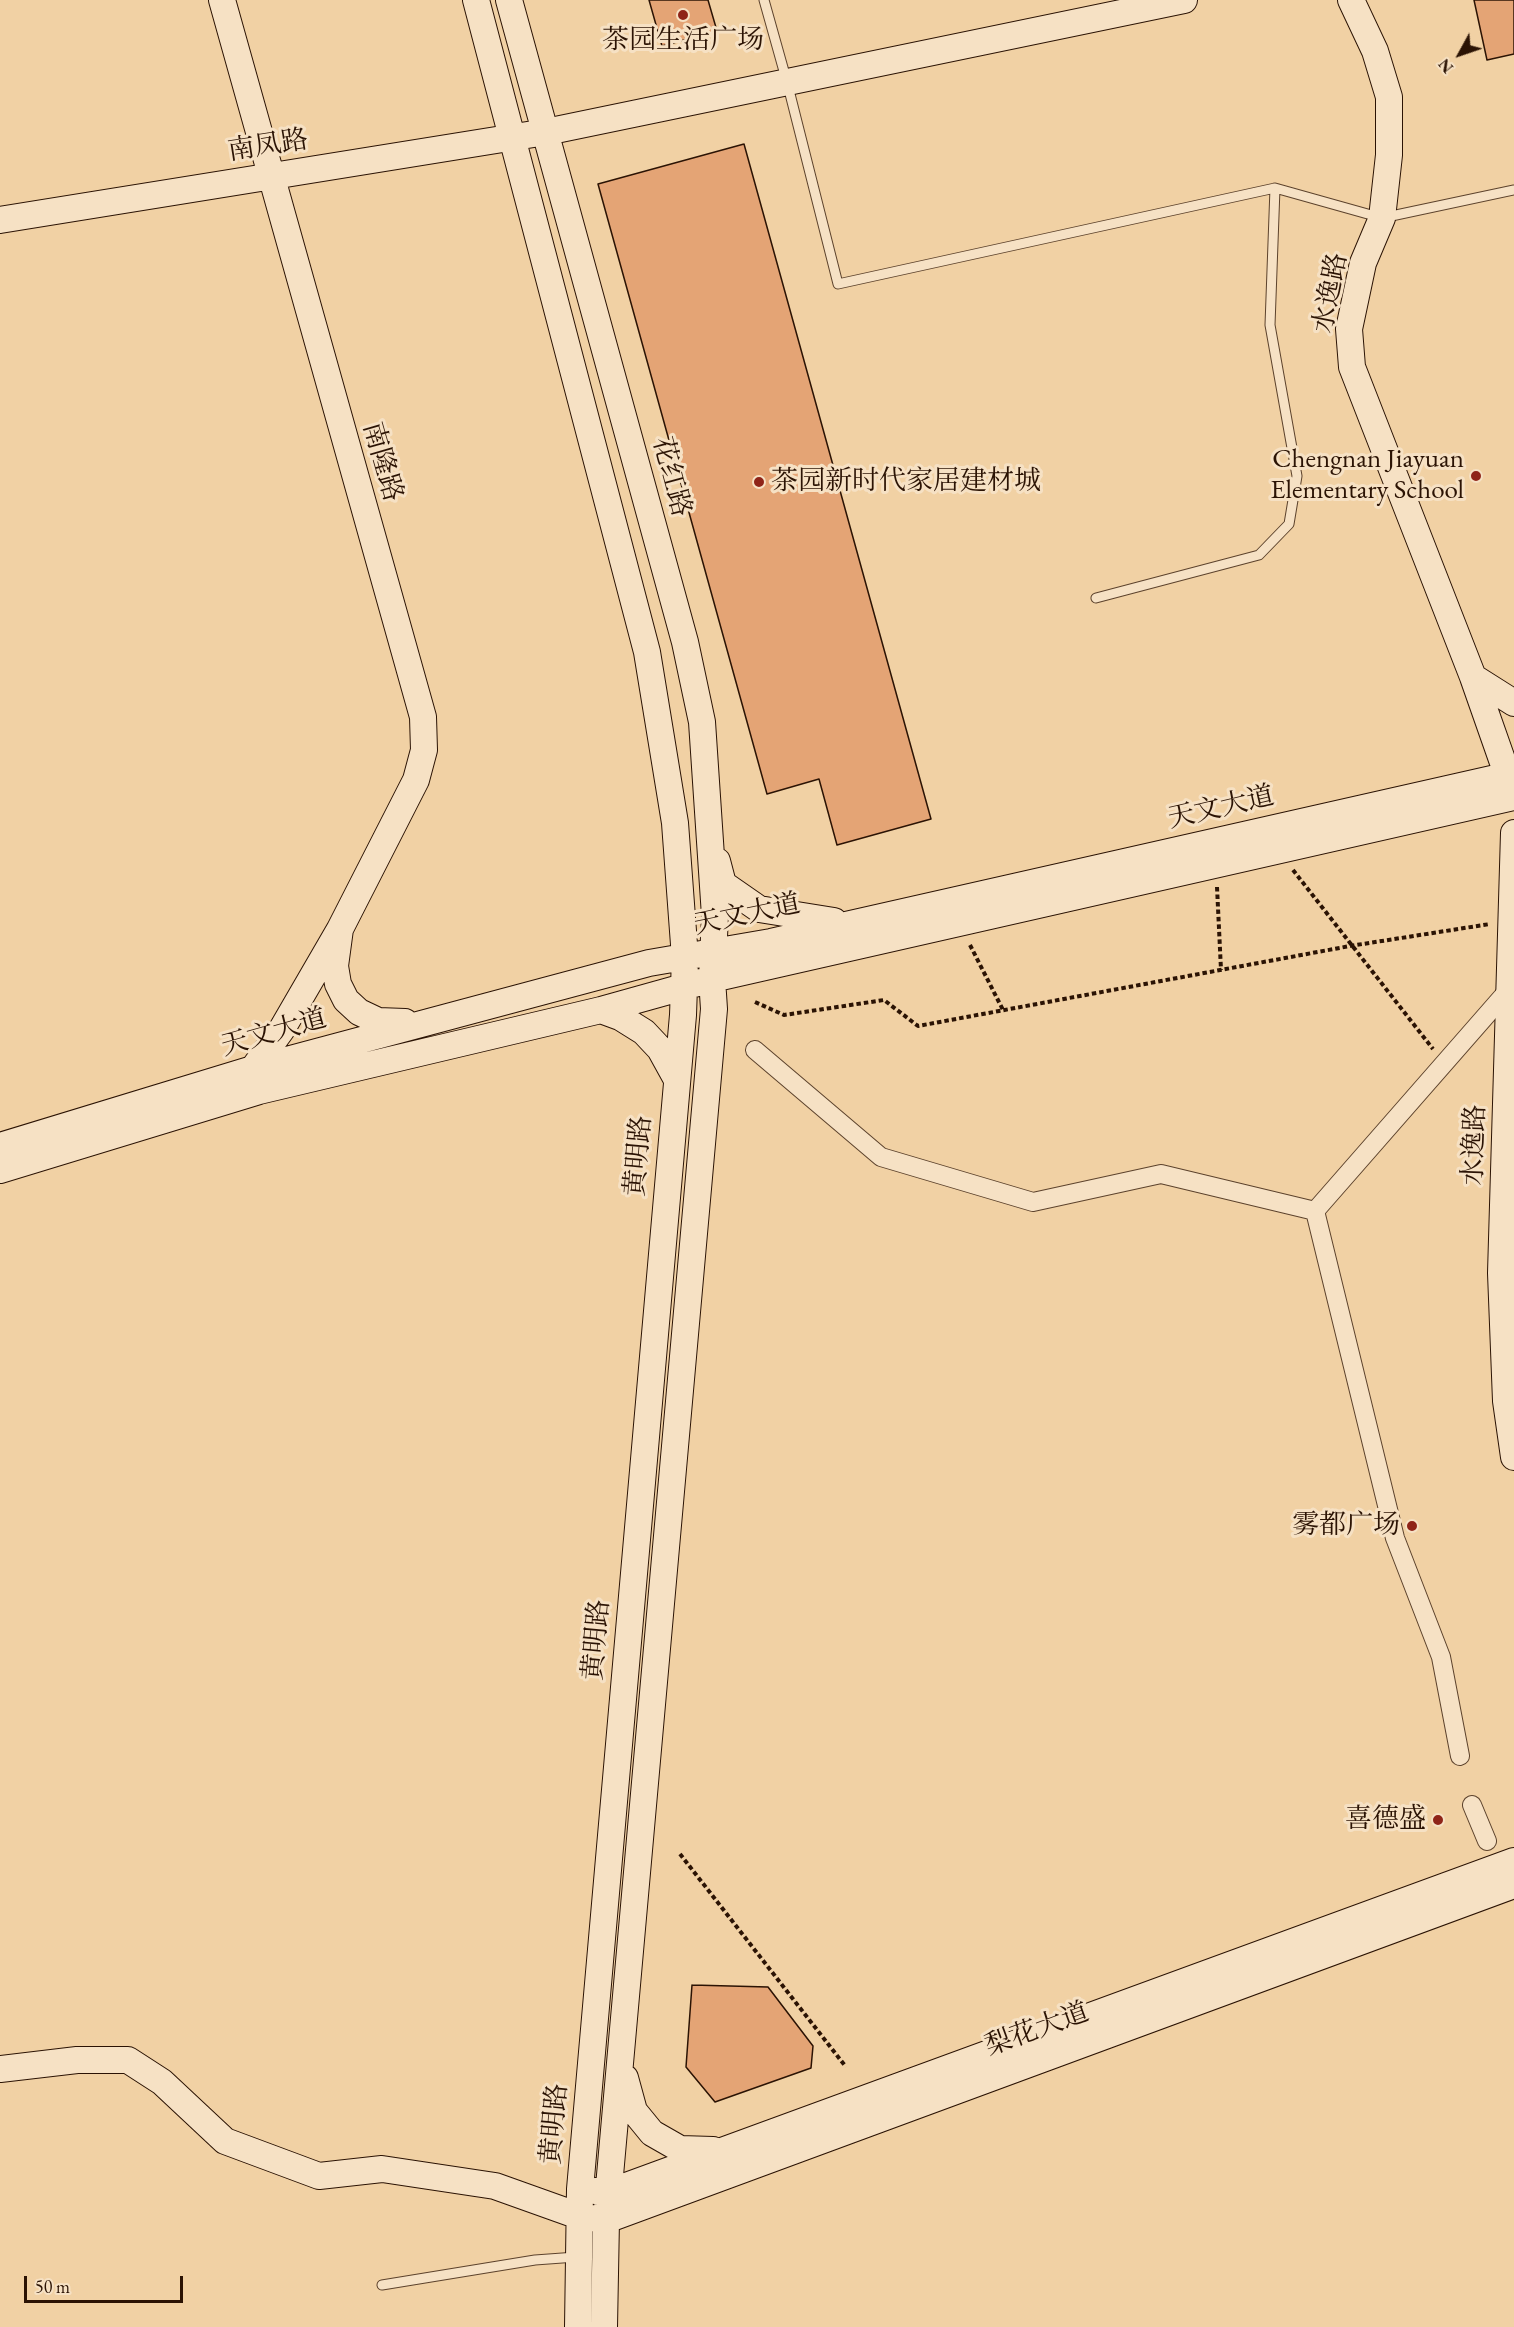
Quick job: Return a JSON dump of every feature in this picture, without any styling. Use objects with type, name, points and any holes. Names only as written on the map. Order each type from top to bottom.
[{"type":"main road","name":"南隆路","points":[[222,0],[423,717],[424,750],[416,780],[404,810],[340,929],[282,1029],[253,1069]]},
{"type":"main road","points":[[476,0],[514,136],[647,652],[675,824],[685,958]]},
{"type":"main road","name":"花红路","points":[[509,0],[685,642],[702,722],[712,842],[715,916],[712,979]]},
{"type":"main road","name":"南凤路","points":[[0,220],[546,132],[1184,0]]},
{"type":"main road","name":"水逸路","points":[[1351,0],[1376,51],[1389,97],[1389,154],[1382,218],[1364,263],[1349,328],[1352,367],[1365,406],[1473,677],[1512,785]]},
{"type":"main road","points":[[647,652],[666,691],[681,695],[687,689],[688,681],[685,642]]},
{"type":"main road","points":[[1473,677],[1514,702]]},
{"type":"main road","name":"天文大道","points":[[0,1146],[253,1069],[650,963],[713,954],[846,923],[1512,785]]},
{"type":"main road","name":"天文大道","points":[[0,1170],[259,1091],[601,1010],[683,986],[1512,785]]},
{"type":"main road","name":"水逸路","points":[[1514,833],[1512,987],[1501,1273],[1506,1401],[1514,1457]]},
{"type":"main road","points":[[712,842],[723,884],[759,909],[846,923]]},
{"type":"main road","points":[[340,929],[335,966],[338,984],[346,1000],[359,1012],[378,1021],[423,1023]]},
{"type":"main road","name":"黄明路","points":[[578,2327],[580,2189],[685,958]]},
{"type":"main road","points":[[604,2327],[606,2220],[714,1009],[712,979]]},
{"type":"main road","points":[[601,1010],[620,1017],[644,1032],[660,1049],[676,1078]]},
{"type":"main road","name":"梨花大道","points":[[580,2189],[610,2192],[1514,1861]]},
{"type":"main road","name":"梨花大道","points":[[0,2069],[77,2061],[128,2060],[162,2082],[225,2141],[318,2176],[382,2169],[495,2186],[579,2216],[606,2220],[1514,1886]]},
{"type":"main road","points":[[621,2059],[634,2111],[652,2133],[680,2150],[725,2150]]},
{"type":"street","points":[[1315,1211],[1512,987]]},
{"type":"street","points":[[755,1050],[881,1157],[1033,1202],[1161,1174],[1315,1211]]},
{"type":"street","points":[[1315,1211],[1395,1538],[1441,1657],[1461,1756]]},
{"type":"street","points":[[1472,1805],[1487,1841]]},
{"type":"lane","points":[[764,0],[838,284],[1275,188],[1382,218],[1514,190]]},
{"type":"lane","points":[[1096,598],[1259,555],[1289,524],[1297,476],[1270,325],[1275,188]]},
{"type":"lane","points":[[382,2285],[535,2260],[579,2257]]},
{"type":"path","points":[[1292,868],[1350,946],[1444,1063]]},
{"type":"path","points":[[1217,886],[1221,970]]},
{"type":"path","points":[[755,1002],[784,1015],[884,1000],[918,1026],[1350,946],[1513,920]]},
{"type":"path","points":[[970,945],[1003,1010]]},
{"type":"path","points":[[680,1854],[846,2067]]},
{"type":"building","name":"茶园生活广场","points":[[649,0],[708,0],[717,31],[662,46]]},
{"type":"building","points":[[1474,0],[1514,0],[1514,54],[1487,60]]},
{"type":"building","name":"茶园新时代家居建材城","points":[[744,144],[931,819],[837,845],[819,779],[767,794],[598,184]]},
{"type":"building","points":[[692,1985],[768,1987],[813,2046],[811,2068],[715,2102],[686,2067]]},
{"type":"place","name":"茶园生活广场","points":[[683,15]]},
{"type":"place","name":"Chengnan Jiayuan Elementary School","points":[[1476,476]]},
{"type":"place","name":"茶园新时代家居建材城","points":[[759,482]]},
{"type":"place","name":"雾都广场","points":[[1412,1526]]},
{"type":"place","name":"喜德盛","points":[[1438,1820]]}]
